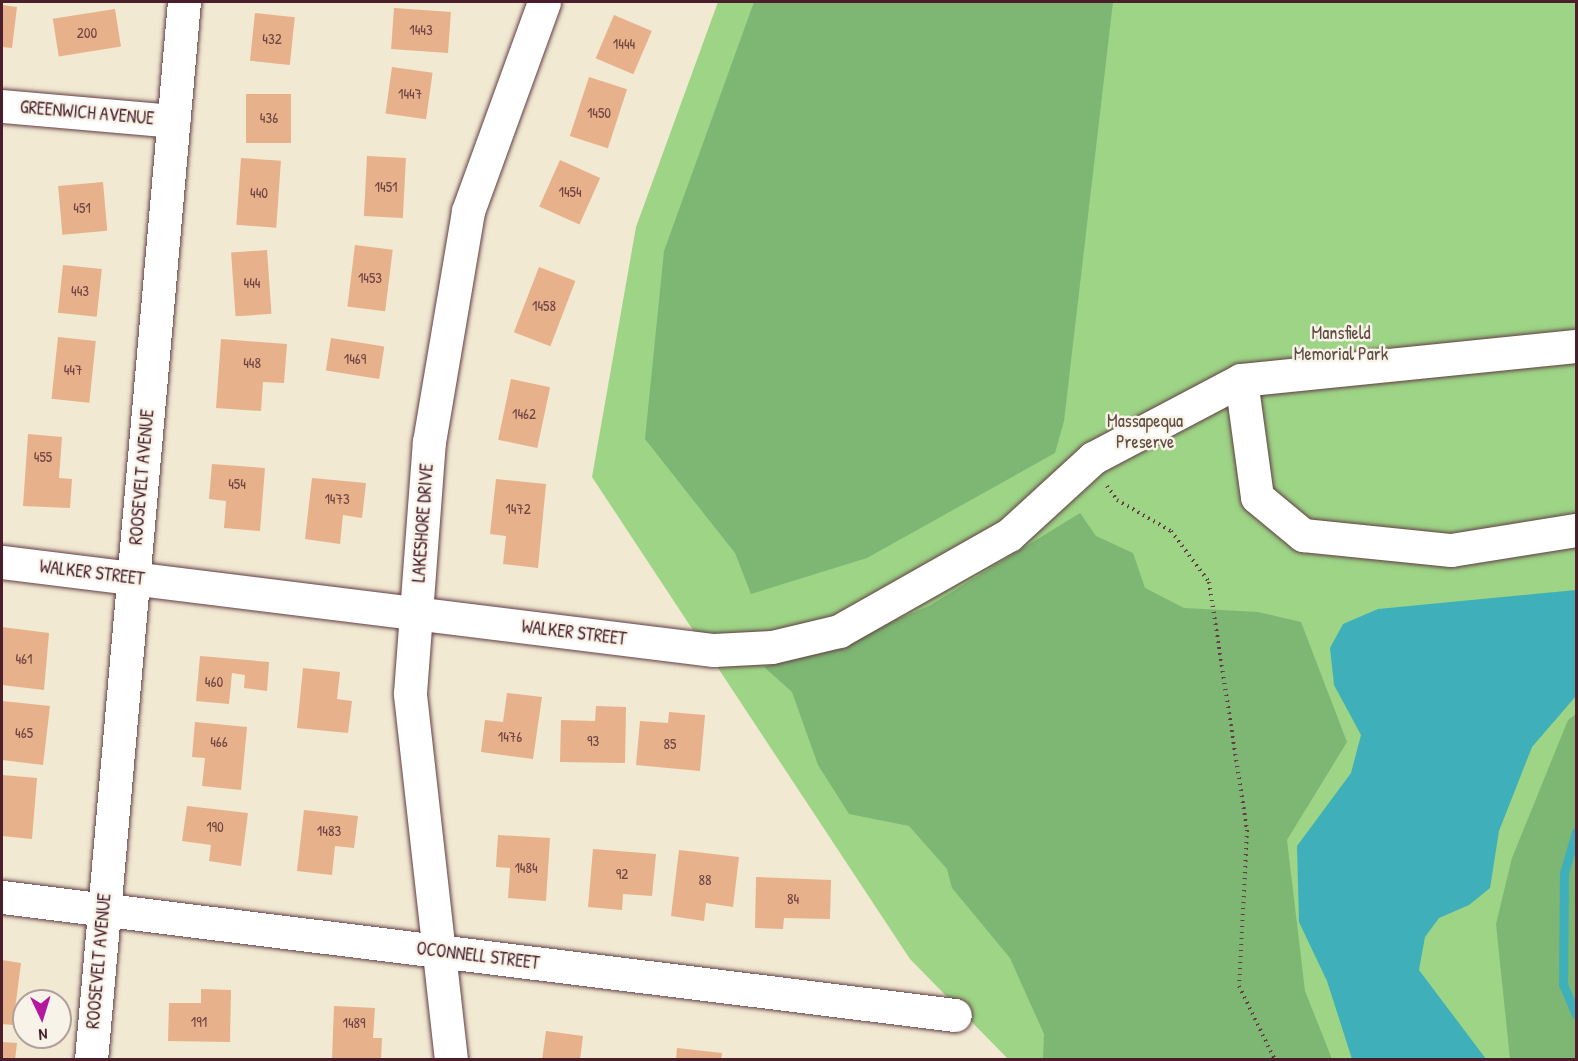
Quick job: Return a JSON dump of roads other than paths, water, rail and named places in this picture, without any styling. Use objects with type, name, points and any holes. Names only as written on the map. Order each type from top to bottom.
[{"type":"street","name":"ROOSEVELT AVENUE","points":[[91,1059],[184,2]]},
{"type":"street","name":"LAKESHORE DRIVE","points":[[451,1059],[410,693],[429,442],[468,211],[544,2]]},
{"type":"street","name":"GREENWICH AVENUE","points":[[2,106],[174,121]]},
{"type":"street","points":[[1576,346],[1241,380],[1257,497],[1303,535],[1451,550],[1576,530]]},
{"type":"street","name":"WALKER STREET","points":[[2,562],[714,650],[807,640],[839,631],[1010,535],[1094,458],[1241,380]]},
{"type":"street","name":"OCONNELL STREET","points":[[2,897],[955,1015]]},
{"type":"water","points":[[1576,590],[1576,696],[1532,747],[1499,831],[1490,888],[1469,905],[1439,918],[1425,937],[1419,970],[1486,1059],[1352,1059],[1327,981],[1299,922],[1297,846],[1351,773],[1361,735],[1334,685],[1330,648],[1343,624],[1378,609]]},
{"type":"waterway","points":[[1576,832],[1564,873],[1563,984],[1576,1014]]},
{"type":"park label","name":"Mansfield Memorial Park","points":[[1341,344]]},
{"type":"park label","name":"Massapequa Preserve","points":[[1145,432]]}]
